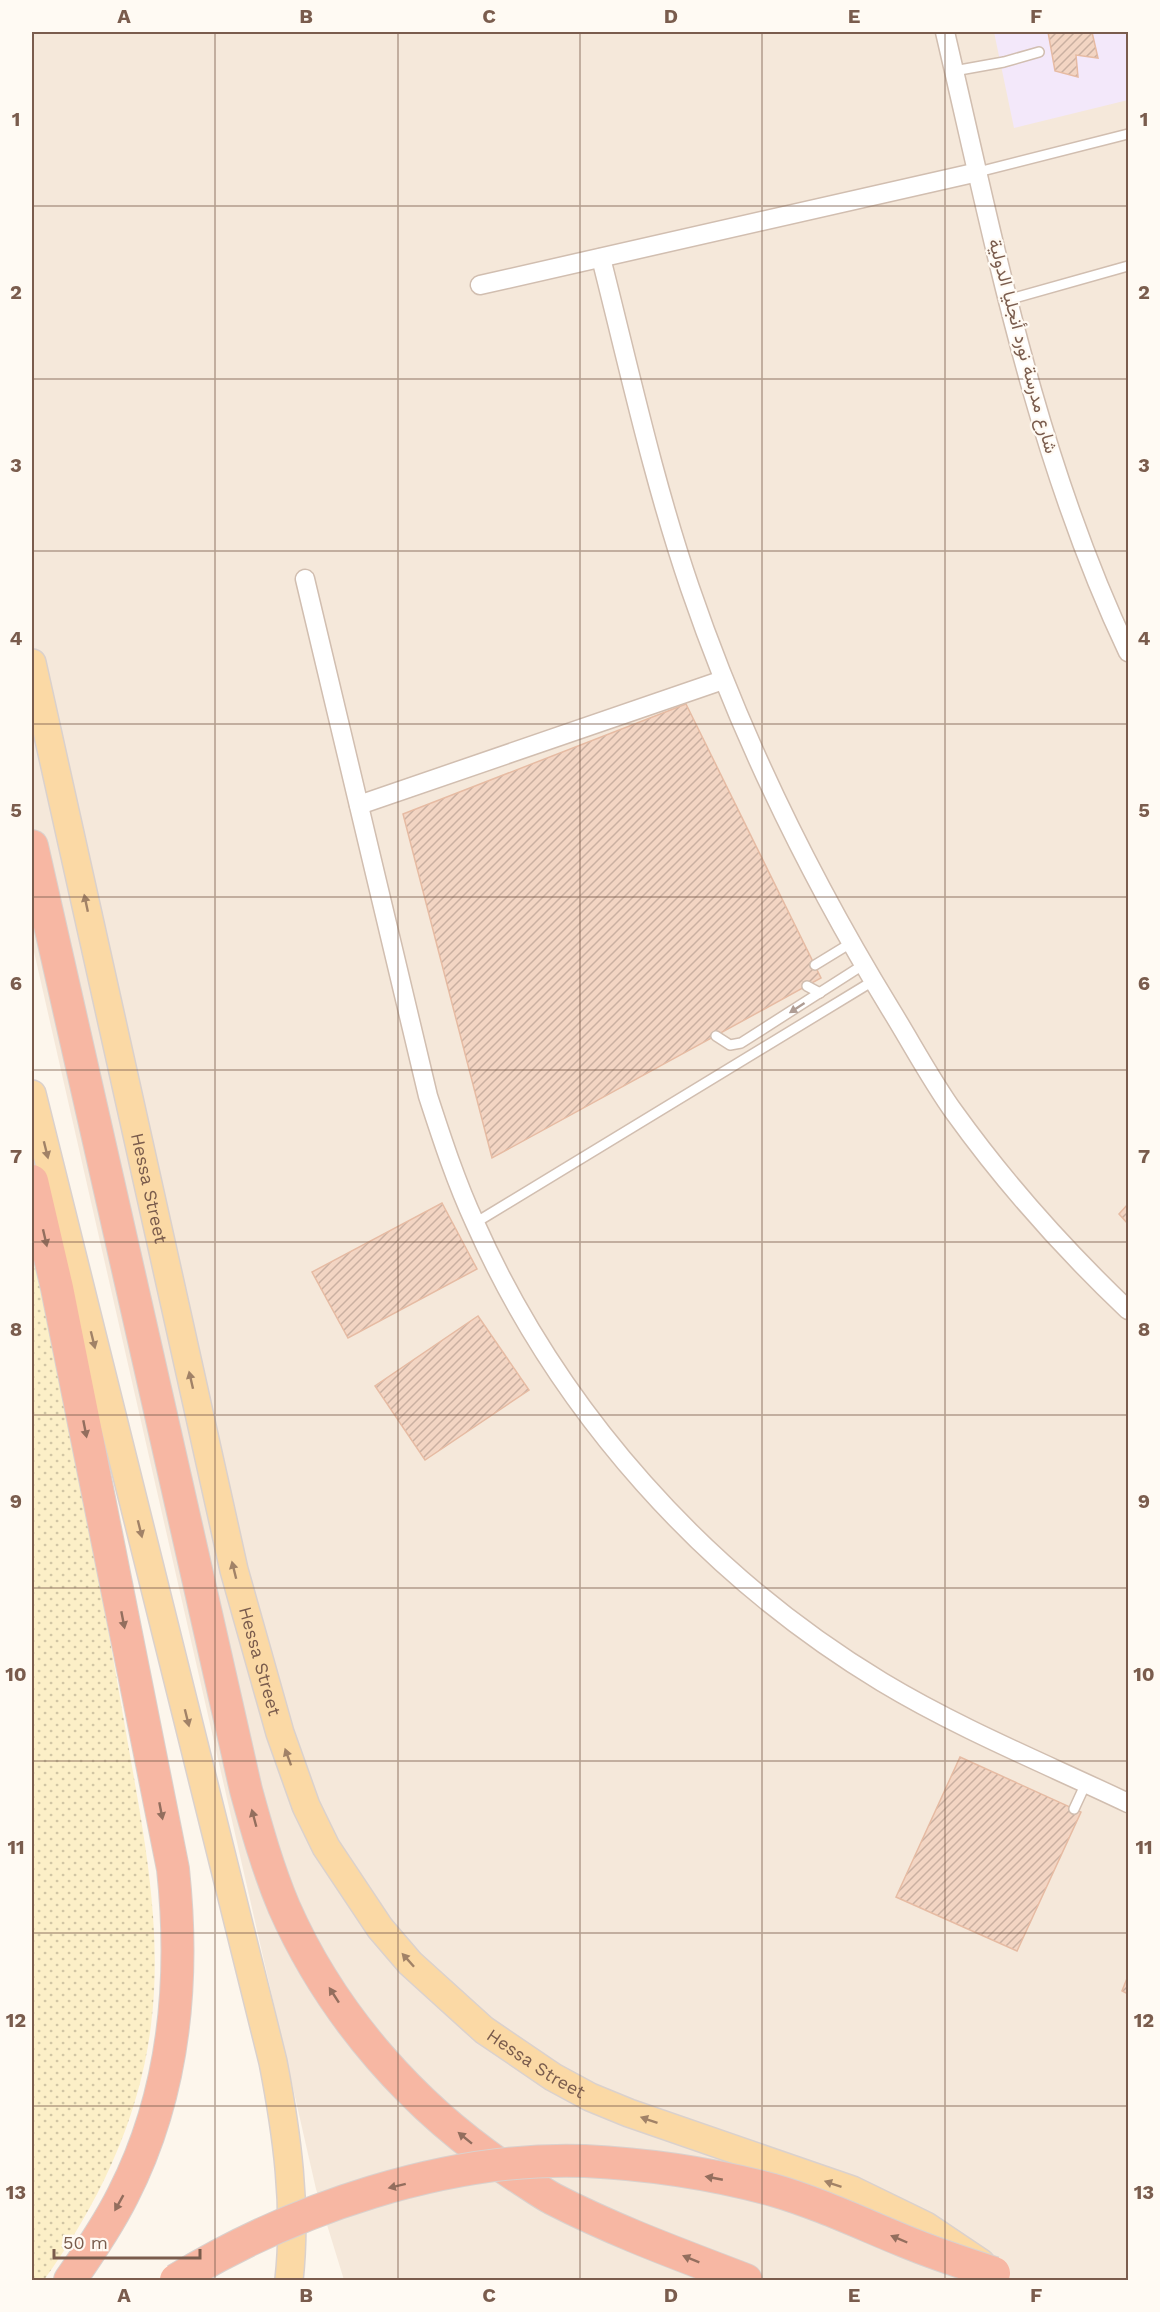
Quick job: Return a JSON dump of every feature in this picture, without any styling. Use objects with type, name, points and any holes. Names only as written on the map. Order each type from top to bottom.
[{"type":"highway","points":[[32,846],[246,1790],[262,1850],[285,1907],[313,1962],[346,2014],[384,2063],[435,2114],[491,2159],[551,2198],[616,2229],[746,2280]]},
{"type":"highway","points":[[32,1181],[57,1288],[173,1869],[178,1916],[179,1964],[176,2012],[169,2059],[158,2105],[144,2150],[123,2195],[103,2232],[70,2280]]},
{"type":"highway","points":[[176,2280],[213,2258],[270,2230],[330,2206],[393,2187],[465,2171],[519,2164],[584,2161],[644,2167],[772,2190],[833,2210],[934,2253],[1000,2277]]},
{"type":"main road","name":"Hessa Street","points":[[32,663],[234,1570],[280,1733],[306,1806],[326,1847],[352,1890],[410,1963],[450,2000],[518,2055],[590,2097],[629,2113],[852,2190],[926,2226],[1000,2277]]},
{"type":"main road","points":[[32,1094],[273,2062],[285,2127],[292,2194],[289,2280]]},
{"type":"street","name":"شارع مدرسة نورد أنجليا الدولية","points":[[945,32],[1007,300],[1048,442],[1073,517],[1128,652]]},
{"type":"street","points":[[480,285],[978,172]]},
{"type":"street","points":[[601,258],[671,530],[689,585],[723,680],[787,824],[863,965],[952,1111],[1044,1222],[1128,1310]]},
{"type":"street","points":[[306,579],[428,1096],[443,1143],[475,1223],[528,1324],[584,1409],[648,1488],[719,1560],[798,1625],[882,1682],[926,1707],[1128,1803]]},
{"type":"street","points":[[359,805],[723,680]]},
{"type":"lane","points":[[954,71],[1004,62],[1039,52]]},
{"type":"lane","points":[[978,172],[1128,134]]},
{"type":"lane","points":[[1007,300],[1128,266]]},
{"type":"lane","points":[[815,965],[851,943]]},
{"type":"lane","points":[[716,1036],[730,1045],[741,1043],[863,965]]},
{"type":"lane","points":[[475,1223],[873,981]]},
{"type":"lane","points":[[807,986],[820,993]]},
{"type":"lane","points":[[1074,1809],[1086,1783]]},
{"type":"shaded area","points":[[32,32],[1128,32],[1128,2280],[344,2280],[316,2189],[32,943]]},
{"type":"shaded area","points":[[994,32],[1128,32],[1128,100],[1014,128]]},
{"type":"sand","points":[[32,1245],[114,1661],[149,1872],[155,1949],[151,2025],[137,2094],[127,2127],[99,2191],[82,2222],[44,2280],[32,2280]]},
{"type":"building","points":[[1048,32],[1092,32],[1098,58],[1076,55],[1078,77],[1055,71]]},
{"type":"building","points":[[686,704],[821,978],[492,1158],[403,814]]},
{"type":"building","points":[[442,1203],[477,1269],[348,1338],[312,1272]]},
{"type":"building","points":[[1128,1204],[1128,1224],[1119,1214]]},
{"type":"building","points":[[478,1316],[529,1390],[425,1460],[375,1386]]},
{"type":"building","points":[[960,1757],[1081,1812],[1017,1951],[896,1897]]},
{"type":"building","points":[[1128,1976],[1128,1994],[1122,1991]]}]
